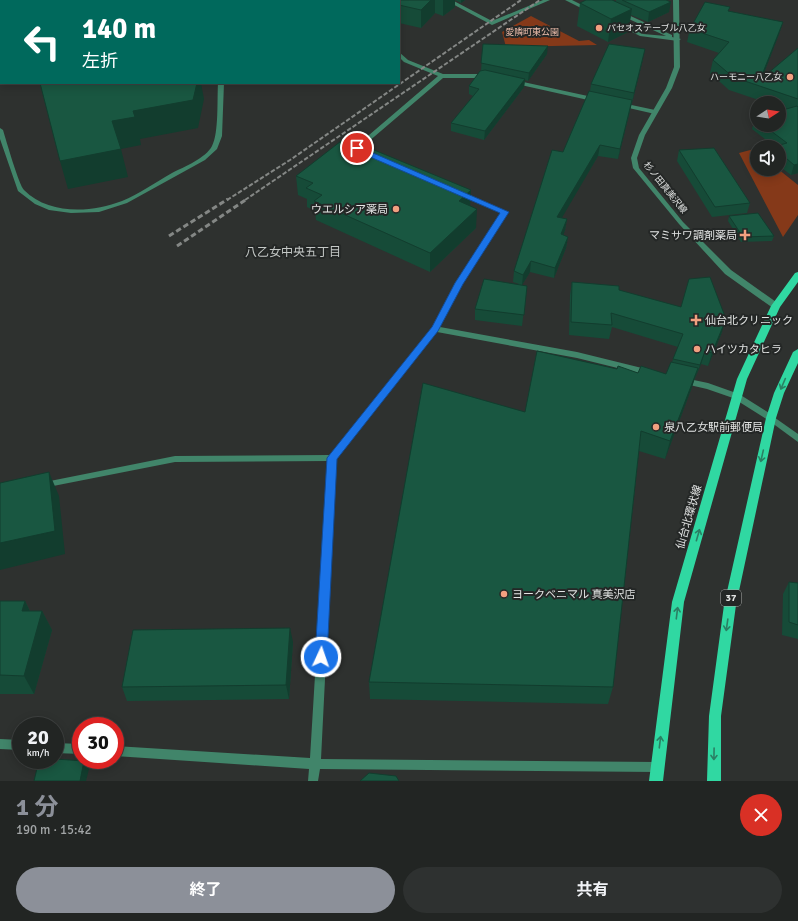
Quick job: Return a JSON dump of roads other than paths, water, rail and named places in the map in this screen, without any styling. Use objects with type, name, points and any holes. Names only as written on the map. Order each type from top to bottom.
[{"type":"main road","name":"仙台北環状線","points":[[656,781],[678,602],[736,396],[756,347],[776,306],[798,275]]},
{"type":"main road","name":"37","points":[[714,781],[715,716],[730,605],[771,418],[779,393],[798,352]]},
{"type":"street","points":[[448,0],[492,23],[547,0]]},
{"type":"street","points":[[568,0],[595,13]]},
{"type":"street","name":"杉ノ田真美沢線","points":[[676,0],[678,39],[677,67],[669,88],[642,135],[634,158],[636,168],[682,223],[728,272],[776,306]]},
{"type":"street","points":[[613,10],[678,39]]},
{"type":"street","points":[[615,22],[642,35],[678,39]]},
{"type":"street","points":[[400,55],[406,61],[442,76],[485,75],[492,77]]},
{"type":"street","points":[[371,154],[357,148],[442,76]]},
{"type":"street","points":[[508,80],[601,101]]},
{"type":"street","points":[[0,130],[20,190],[37,203],[51,209],[70,212],[99,210],[125,202],[203,159],[215,148],[219,136],[221,84]]},
{"type":"street","points":[[616,104],[655,112]]},
{"type":"street","points":[[313,781],[332,458],[435,329],[459,283],[505,212],[455,191]]},
{"type":"street","points":[[435,329],[577,355],[661,375]]},
{"type":"street","points":[[677,379],[708,386],[736,396],[771,418],[798,439]]},
{"type":"street","points":[[30,488],[175,459],[332,458]]},
{"type":"street","points":[[0,744],[12,745]]},
{"type":"street","points":[[124,752],[315,764],[657,767]]},
{"type":"railway","points":[[400,84],[521,0]]},
{"type":"railway","points":[[245,200],[540,0]]},
{"type":"railway","points":[[227,200],[290,160],[400,84]]},
{"type":"railway","points":[[169,236],[228,199]]},
{"type":"railway","points":[[177,246],[247,199]]},
{"type":"place","name":"パセオステーブル八乙女","points":[[599,28]]},
{"type":"place","name":"ハーモニー八乙女","points":[[790,77]]},
{"type":"place","name":"ウエルシア薬局","points":[[396,209]]},
{"type":"place","name":"マミサワ調剤薬局","points":[[745,235]]},
{"type":"place","name":"仙台北クリニック","points":[[696,320]]},
{"type":"place","name":"ハイツカタヒラ","points":[[697,349]]},
{"type":"place","name":"泉八乙女駅前郵便局","points":[[656,427]]},
{"type":"place","name":"ヨークベニマル 真美沢店","points":[[504,594]]},
{"type":"district","name":"八乙女中央五丁目","points":[[293,252]]},
{"type":"park label","name":"愛隣町東公園","points":[[532,32]]}]
